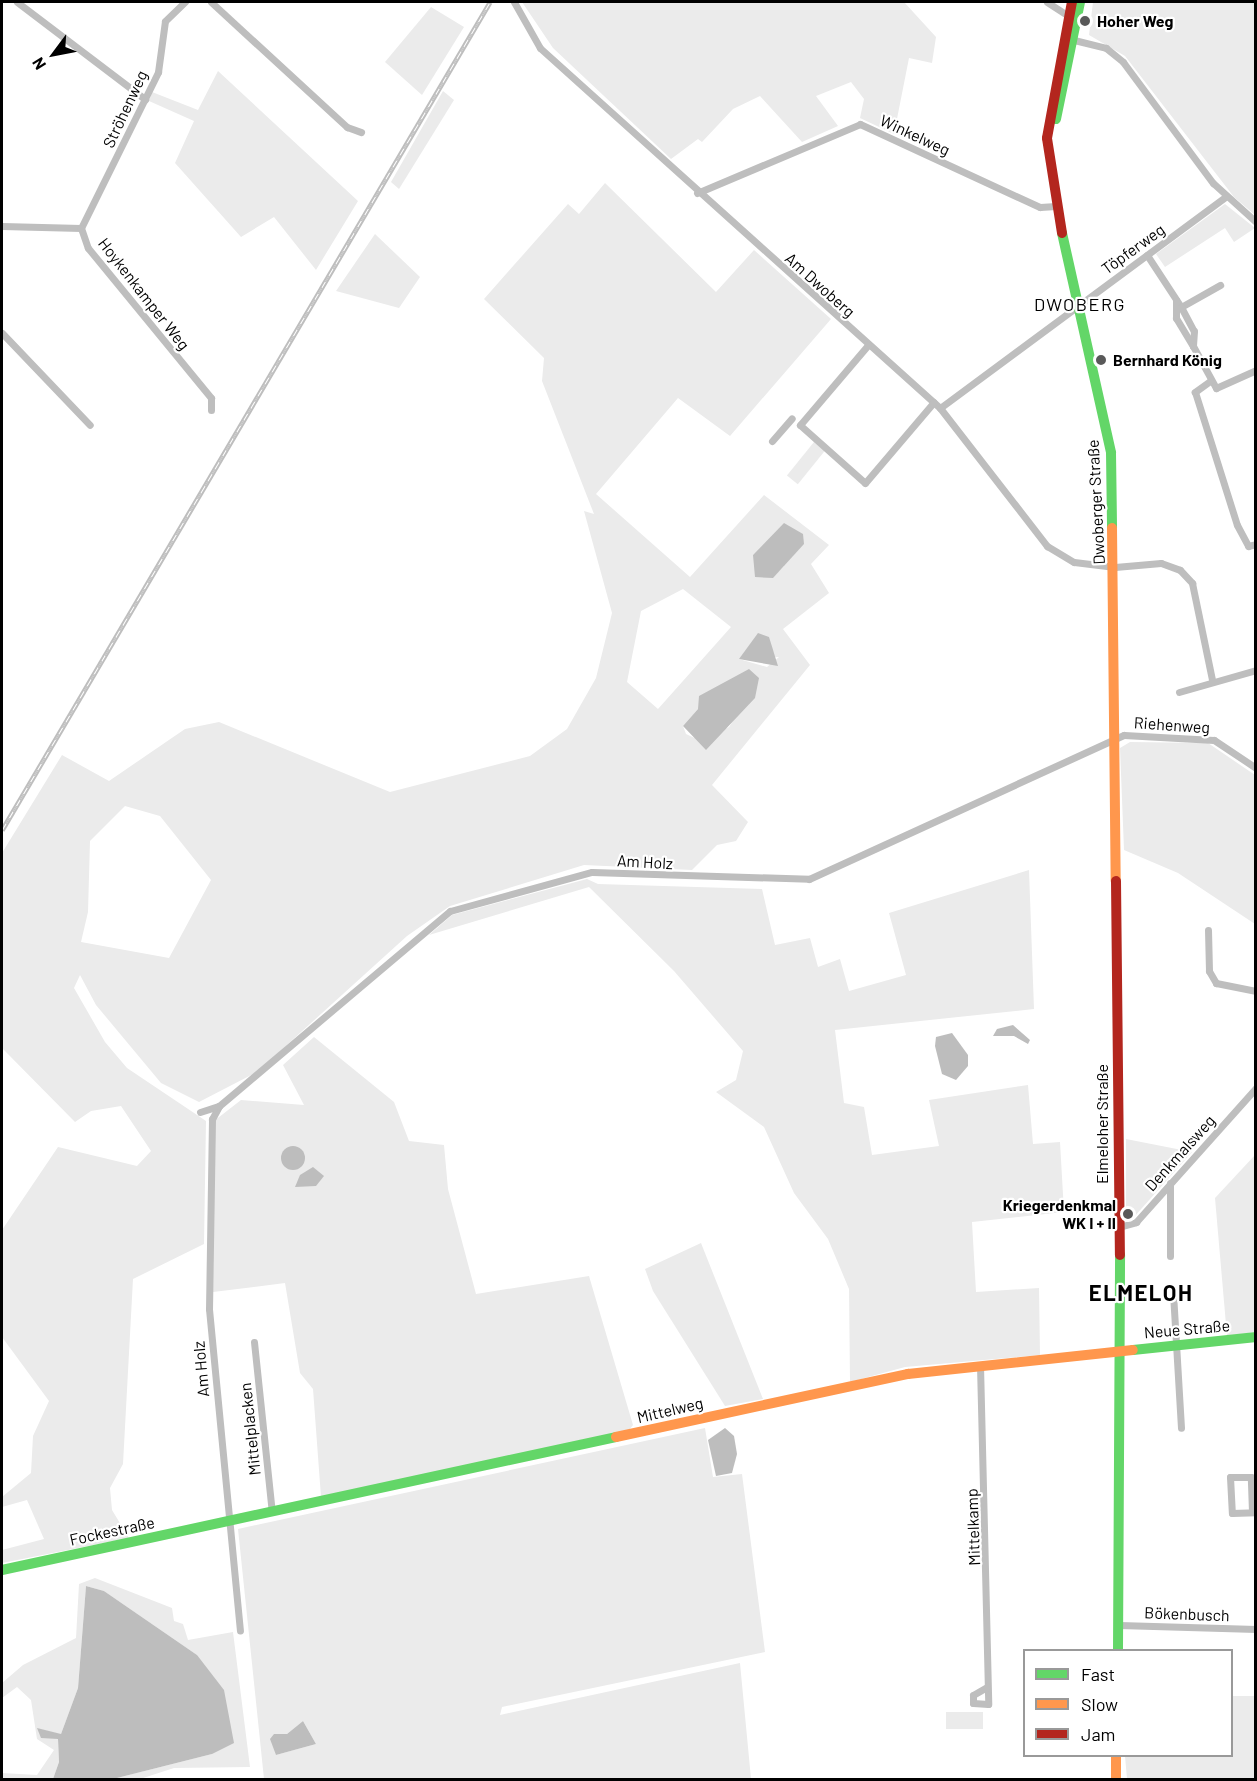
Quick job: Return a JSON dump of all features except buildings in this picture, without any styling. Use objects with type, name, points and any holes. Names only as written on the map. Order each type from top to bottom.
[{"type":"street","points":[[17,2],[145,99]]},
{"type":"street","name":"Ströhenweg","points":[[81,228],[158,72],[165,21],[185,2]]},
{"type":"street","points":[[211,2],[347,127],[361,132]]},
{"type":"street","name":"Am Dwoberg","points":[[514,2],[540,48],[698,193],[937,405],[1047,546],[1074,562],[1115,567],[1161,563],[1179,570],[1191,583],[1212,680]]},
{"type":"street","points":[[1047,2],[1073,18]]},
{"type":"street","name":"Dwoberger Straße","points":[[1072,2],[1073,18]]},
{"type":"street","name":"Dwoberger Straße","points":[[1080,2],[1073,18],[1047,138],[1056,206],[1080,304],[1111,453],[1115,567],[1115,740]]},
{"type":"street","points":[[1069,38],[1106,48],[1123,62],[1226,197],[1256,222]]},
{"type":"street","name":"Winkelweg","points":[[698,193],[860,124],[1040,207],[1056,206]]},
{"type":"street","name":"Töpferweg","points":[[800,425],[866,483],[937,405],[1226,197]]},
{"type":"street","name":"Hoykenkamper Weg","points":[[2,226],[81,228],[88,248],[211,398],[211,410]]},
{"type":"street","points":[[1147,255],[1194,331],[1193,346]]},
{"type":"street","points":[[1181,307],[1220,285]]},
{"type":"street","points":[[1176,300],[1176,318],[1216,388],[1256,370]]},
{"type":"street","points":[[2,333],[90,425]]},
{"type":"street","points":[[772,441],[790,417],[800,425],[868,345]]},
{"type":"street","points":[[1210,381],[1195,392],[1237,525],[1248,546],[1256,544]]},
{"type":"street","points":[[1179,692],[1212,680],[1256,670]]},
{"type":"street","name":"Riehenweg","points":[[1115,740],[1214,740],[1256,768]]},
{"type":"street","name":"Am Holz","points":[[240,1631],[209,1310],[212,1119],[219,1106],[450,911],[592,872],[784,883],[809,879],[1115,740]]},
{"type":"street","name":"Elmeloher Straße","points":[[1115,740],[1121,1350],[1118,1649]]},
{"type":"street","points":[[1208,930],[1209,971],[1216,983],[1256,991]]},
{"type":"street","name":"Denkmalsweg","points":[[1119,1227],[1136,1222],[1256,1088]]},
{"type":"street","name":"Am Holz","points":[[200,1112],[219,1106]]},
{"type":"street","points":[[1170,1183],[1174,1245],[1170,1256]]},
{"type":"street","points":[[1173,1293],[1181,1428]]},
{"type":"street","name":"Neue Straße","points":[[1121,1350],[1256,1337]]},
{"type":"street","name":"Mittelplacken","points":[[254,1342],[272,1512]]},
{"type":"street","name":"Mittelweg","points":[[229,1522],[821,1391],[980,1365],[1121,1350]]},
{"type":"street","name":"Mittelkamp","points":[[980,1365],[987,1687]]},
{"type":"street","points":[[1230,1477],[1251,1477],[1254,1512],[1232,1513],[1230,1477]]},
{"type":"street","name":"Fockestraße","points":[[2,1570],[229,1522]]},
{"type":"street","name":"Bökenbusch","points":[[1119,1625],[1256,1629]]},
{"type":"street","points":[[1116,1757],[1116,1779]]},
{"type":"shaded area","points":[[522,2],[904,2],[936,37],[932,63],[909,58],[894,134],[860,118],[864,99],[851,82],[816,96],[838,126],[802,142],[760,96],[733,109],[702,142],[698,139],[671,159],[553,48]]},
{"type":"shaded area","points":[[1093,2],[1255,2],[1255,215],[1234,197],[1125,56],[1089,35]]},
{"type":"shaded area","points":[[431,7],[464,27],[422,95],[385,62]]},
{"type":"shaded area","points":[[218,71],[358,201],[316,270],[274,217],[241,237],[175,163],[194,121],[149,101],[152,92],[198,110]]},
{"type":"shaded area","points":[[443,91],[454,100],[399,189],[391,182]]},
{"type":"shaded area","points":[[605,183],[716,292],[754,250],[831,319],[730,436],[678,398],[596,494],[690,577],[764,495],[829,545],[811,564],[829,593],[783,629],[810,665],[712,785],[748,822],[736,841],[717,845],[692,870],[584,865],[450,906],[407,936],[257,1072],[199,1102],[161,1083],[96,1005],[80,975],[74,988],[105,1042],[127,1068],[206,1121],[204,1244],[133,1279],[123,1464],[110,1488],[112,1510],[129,1538],[2,1563],[2,1550],[44,1539],[27,1500],[2,1507],[2,1497],[31,1473],[33,1436],[49,1401],[2,1337],[2,1230],[58,1147],[137,1166],[151,1151],[121,1106],[91,1111],[75,1122],[2,1048],[2,853],[62,755],[109,781],[185,729],[219,722],[390,792],[530,756],[567,729],[596,678],[612,613],[584,511],[594,514],[542,381],[544,358],[484,299],[568,204],[579,214]],"holes":[[[769,542],[784,566],[773,577],[753,555]],[[683,589],[731,627],[658,709],[627,682],[641,611]],[[779,657],[767,667],[739,659]],[[747,701],[729,727],[701,741],[686,734],[683,726],[698,709]],[[125,806],[160,816],[211,880],[169,958],[81,942],[88,912],[90,841]]]},
{"type":"shaded area","points":[[1225,204],[1255,228],[1234,242],[1225,228],[1165,267],[1156,254]]},
{"type":"shaded area","points":[[375,234],[420,277],[399,308],[336,291]]},
{"type":"shaded area","points":[[814,442],[825,451],[798,484],[787,475]]},
{"type":"shaded area","points":[[784,523],[803,534],[804,544],[773,578],[755,577],[753,555]]},
{"type":"shaded area","points":[[758,633],[769,637],[778,666],[739,659]]},
{"type":"shaded area","points":[[749,669],[759,678],[755,698],[706,750],[683,726],[698,709],[699,696]]},
{"type":"shaded area","points":[[1130,742],[1208,743],[1255,775],[1255,924],[1178,873],[1124,850],[1120,748]]},
{"type":"shaded area","points":[[1029,870],[1034,1009],[835,1030],[844,1103],[864,1107],[872,1155],[939,1146],[929,1100],[1028,1085],[1033,1144],[1060,1142],[1064,1212],[972,1222],[976,1292],[1039,1288],[1040,1355],[905,1367],[850,1382],[849,1289],[828,1239],[794,1193],[764,1127],[716,1092],[736,1080],[743,1051],[674,971],[589,887],[429,935],[452,915],[587,879],[598,884],[762,889],[775,945],[810,938],[818,967],[840,959],[849,991],[906,975],[889,913]]},
{"type":"shaded area","points":[[1013,1025],[1030,1040],[1028,1044],[1014,1036],[993,1036],[997,1029]]},
{"type":"shaded area","points":[[952,1033],[968,1055],[968,1066],[956,1080],[942,1074],[935,1046],[936,1037]]},
{"type":"shaded area","points":[[314,1037],[394,1102],[409,1141],[444,1145],[448,1189],[476,1294],[589,1276],[633,1425],[629,1430],[321,1497],[313,1389],[300,1373],[285,1283],[213,1292],[214,1121],[241,1100],[304,1105],[283,1065]]},
{"type":"shaded area","points":[[1126,1139],[1192,1152],[1134,1217],[1126,1215]]},
{"type":"shaded area","points":[[293,1146],[298,1147],[304,1153],[304,1163],[298,1169],[293,1170],[288,1169],[282,1163],[281,1158],[282,1153],[288,1147]]},
{"type":"shaded area","points":[[1255,1155],[1255,1332],[1227,1336],[1215,1198]]},
{"type":"shaded area","points":[[313,1167],[324,1176],[316,1186],[295,1187],[300,1175]]},
{"type":"shaded area","points":[[701,1243],[763,1399],[725,1406],[653,1291],[645,1269]]},
{"type":"shaded area","points":[[705,1428],[713,1477],[742,1474],[765,1652],[502,1707],[500,1715],[740,1663],[751,1779],[264,1779],[238,1529]],"holes":[[[303,1721],[316,1744],[276,1755],[274,1734],[287,1734]]]},
{"type":"shaded area","points":[[725,1428],[734,1436],[737,1454],[732,1473],[716,1476],[708,1440]]},
{"type":"shaded area","points":[[95,1578],[172,1608],[174,1621],[183,1624],[188,1640],[233,1632],[250,1767],[174,1768],[140,1779],[113,1779],[212,1754],[197,1655],[104,1591],[86,1586],[78,1688],[61,1734],[38,1733],[58,1739],[59,1762],[53,1779],[2,1779],[2,1773],[37,1775],[54,1750],[37,1739],[31,1700],[17,1687],[2,1698],[2,1683],[23,1665],[76,1638],[79,1584]]},
{"type":"shaded area","points":[[86,1586],[104,1591],[197,1655],[224,1690],[234,1743],[212,1754],[113,1779],[53,1779],[59,1762],[58,1739],[41,1738],[37,1728],[61,1734],[78,1688]]},
{"type":"shaded area","points":[[1233,1696],[1255,1696],[1255,1779],[1127,1779],[1125,1757],[1233,1757]]},
{"type":"shaded area","points":[[946,1712],[983,1712],[983,1729],[946,1729]]},
{"type":"shaded area","points":[[303,1721],[316,1744],[276,1755],[270,1739],[274,1734],[287,1734]]},
{"type":"railway","points":[[2,830],[490,2]]},
{"type":"traffic: fast","points":[[1056,119],[1080,2]]},
{"type":"traffic: fast","points":[[1062,233],[1111,453],[1112,528]]},
{"type":"traffic: fast","points":[[1118,1649],[1120,1255]]},
{"type":"traffic: fast","points":[[1133,1350],[1256,1337]]},
{"type":"traffic: fast","points":[[2,1570],[616,1437]]},
{"type":"traffic: slow","points":[[1112,528],[1116,881]]},
{"type":"traffic: slow","points":[[616,1437],[908,1374],[1133,1350]]},
{"type":"traffic: slow","points":[[1116,1757],[1116,1780]]},
{"type":"traffic: jam","points":[[1062,233],[1047,138],[1072,2]]},
{"type":"traffic: jam","points":[[1116,881],[1120,1255]]},
{"type":"place","name":"Hoher Weg","points":[[1085,21]]},
{"type":"place","name":"Bernhard König","points":[[1101,360]]},
{"type":"place","name":"Kriegerdenkmal WK I + II","points":[[1128,1214]]},
{"type":"district","name":"DWOBERG","points":[[1080,304]]},
{"type":"district","name":"ELMELOH","points":[[1141,1293]]}]
